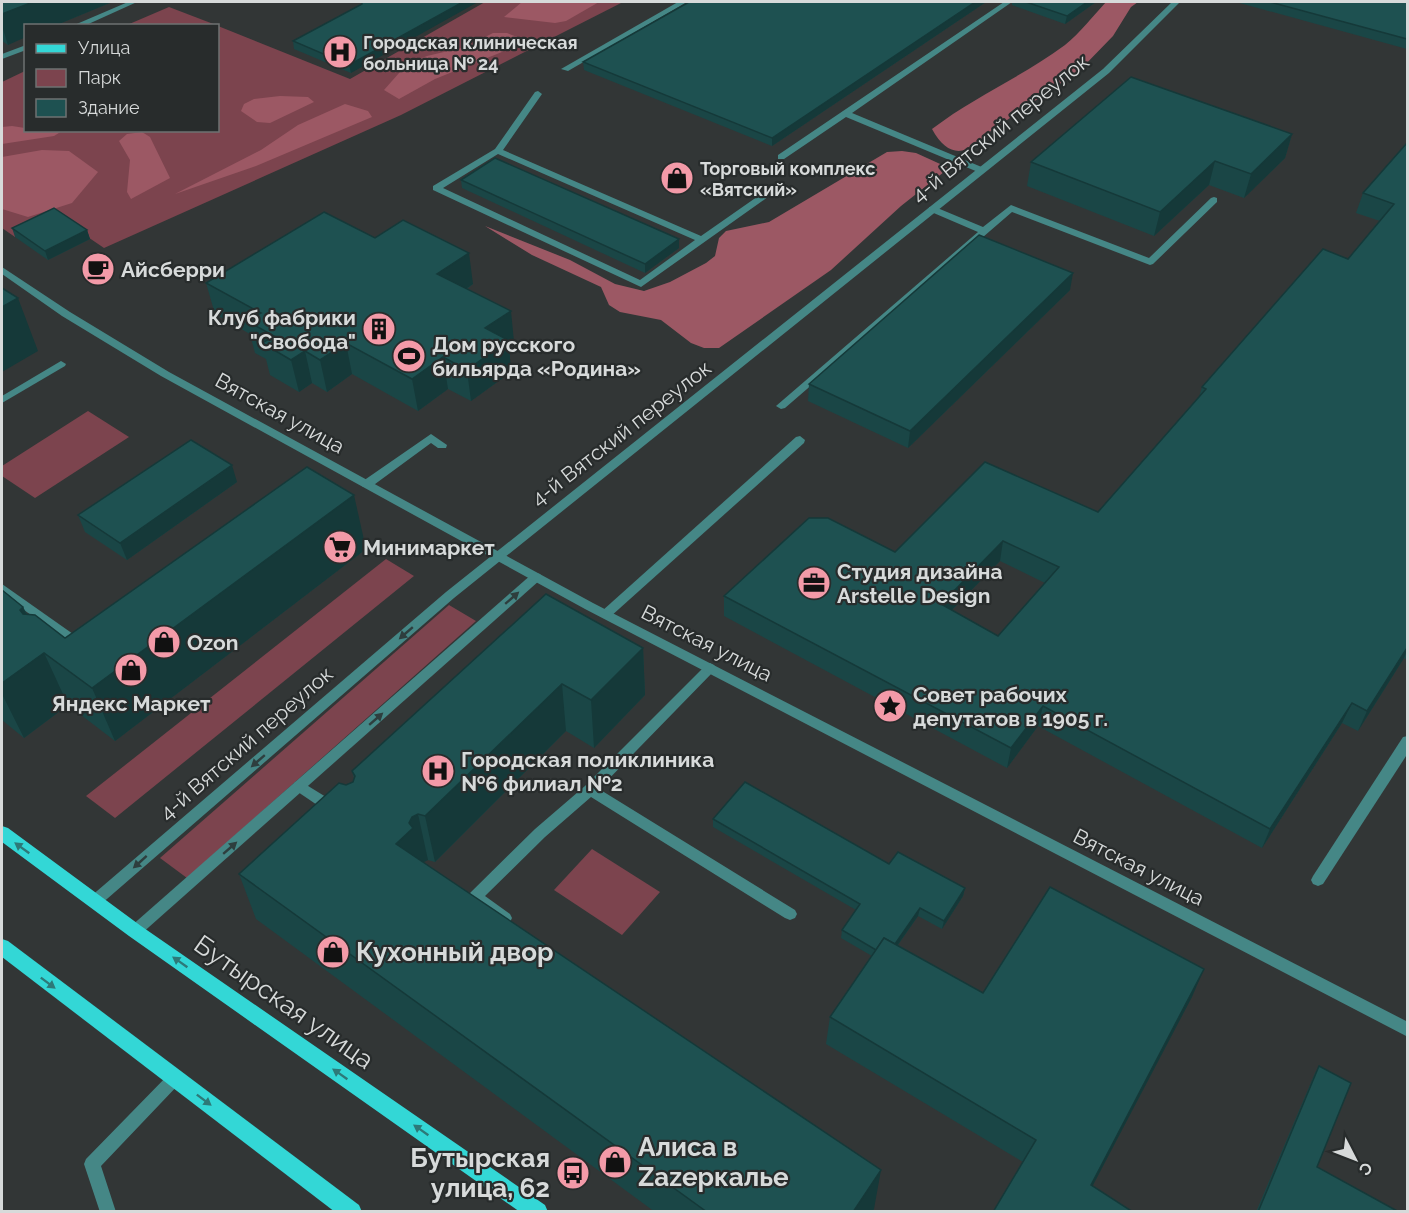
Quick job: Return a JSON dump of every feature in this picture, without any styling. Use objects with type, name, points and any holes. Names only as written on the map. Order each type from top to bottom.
[{"type":"main road","name":"Бутырская улица","points":[[2,833],[135,931],[538,1212]]},
{"type":"main road","points":[[2,947],[352,1212]]},
{"type":"street","points":[[81,24],[133,2]]},
{"type":"street","points":[[566,69],[683,2]]},
{"type":"street","points":[[781,156],[1008,2]]},
{"type":"street","name":"4-й Вятский переулок","points":[[95,902],[433,610],[1106,71],[1176,2]]},
{"type":"street","points":[[2,57],[24,48]]},
{"type":"street","points":[[537,94],[498,151],[436,188],[640,284],[770,192]]},
{"type":"street","points":[[845,113],[981,170]]},
{"type":"street","points":[[498,151],[702,240]]},
{"type":"street","points":[[781,406],[982,230],[1011,208],[1150,262],[1214,200]]},
{"type":"street","points":[[932,209],[982,230]]},
{"type":"street","name":"Вятская улица","points":[[2,270],[66,314],[165,374],[499,557],[1407,1030]]},
{"type":"street","points":[[2,400],[61,364]]},
{"type":"street","points":[[367,484],[431,438],[442,445]]},
{"type":"street","points":[[606,614],[800,440]]},
{"type":"street","points":[[135,931],[536,577]]},
{"type":"street","points":[[2,588],[79,644]]},
{"type":"street","points":[[514,924],[471,894],[591,790],[710,668]]},
{"type":"street","points":[[1318,880],[1407,741]]},
{"type":"street","points":[[300,786],[349,818]]},
{"type":"street","points":[[591,790],[790,914]]},
{"type":"street","points":[[108,1212],[92,1164],[175,1078]]},
{"type":"green space","points":[[485,2],[623,2],[401,115],[104,248],[57,216],[15,237],[2,228],[2,82],[24,71],[24,132],[219,132],[219,26],[350,79]]},
{"type":"green space","points":[[169,7],[213,24],[129,24]]},
{"type":"green space","points":[[88,411],[129,437],[35,498],[2,476],[2,466]]},
{"type":"green space","points":[[386,559],[414,576],[115,818],[86,796]]},
{"type":"green space","points":[[449,605],[476,621],[187,878],[160,858]]},
{"type":"green space","points":[[592,849],[660,892],[622,935],[554,890]]},
{"type":"shaded area","points":[[522,2],[599,2],[566,21],[555,23],[504,17]]},
{"type":"shaded area","points":[[1106,2],[1138,2],[1131,7],[1113,36],[1080,70],[966,150],[951,150],[938,139],[932,129],[965,106],[1065,45]]},
{"type":"shaded area","points":[[493,33],[507,33],[525,40],[519,45],[435,79],[399,99],[384,90],[407,64],[427,56],[465,47]]},
{"type":"shaded area","points":[[280,96],[308,97],[314,102],[270,123],[257,122],[241,111],[244,104],[254,99]]},
{"type":"shaded area","points":[[345,104],[368,111],[372,117],[256,166],[175,194],[261,150],[298,125]]},
{"type":"shaded area","points":[[2,127],[24,128],[24,132],[60,132],[54,136],[2,144]]},
{"type":"shaded area","points":[[142,132],[150,137],[170,178],[131,199],[127,192],[130,160],[119,141],[127,134]]},
{"type":"shaded area","points":[[42,150],[69,151],[98,172],[72,203],[28,217],[2,209],[2,157]]},
{"type":"shaded area","points":[[887,152],[916,153],[949,168],[901,206],[831,270],[719,348],[704,348],[691,343],[661,320],[620,312],[609,305],[601,287],[532,255],[485,226],[570,260],[615,284],[644,291],[670,282],[706,263],[715,256],[719,238],[726,231],[769,222]]},
{"type":"building","points":[[2,2],[33,2],[2,14]]},
{"type":"building","points":[[362,2],[463,2],[349,65],[293,41]]},
{"type":"building","points":[[689,2],[975,2],[772,138],[583,62]]},
{"type":"building","points":[[1026,2],[1087,2],[1067,16]]},
{"type":"building","points":[[1270,2],[1407,2],[1407,39]]},
{"type":"building","points":[[1131,77],[1292,134],[1251,174],[1215,161],[1160,212],[1031,162]]},
{"type":"building","points":[[1407,143],[1407,648],[1367,711],[1352,703],[1270,829],[1043,706],[1011,748],[724,596],[809,518],[828,518],[895,552],[985,462],[1098,512],[1206,389],[1202,387],[1323,249],[1348,259],[1394,204],[1363,193]],"holes":[[[1003,541],[1059,567],[998,636],[941,604]]]},
{"type":"building","points":[[495,158],[679,239],[645,264],[461,180]]},
{"type":"building","points":[[54,208],[87,230],[45,251],[12,228]]},
{"type":"building","name":"Клуб фабрики \"Свобода\"","points":[[324,212],[375,238],[403,220],[469,253],[437,274],[511,311],[485,328],[508,340],[467,370],[443,357],[412,379],[346,343],[320,360],[305,351],[291,360],[262,343],[274,336],[247,321],[261,313],[206,283]]},
{"type":"building","points":[[979,235],[1073,273],[910,431],[809,384]]},
{"type":"building","points":[[2,288],[18,298],[2,307]]},
{"type":"building","points":[[191,440],[232,465],[120,543],[78,515]]},
{"type":"building","points":[[307,467],[354,495],[92,688],[44,653],[2,683],[2,590],[23,607],[20,610],[23,614],[35,615],[65,638]]},
{"type":"building","points":[[546,594],[643,648],[591,700],[562,684],[425,816],[418,814],[412,817],[409,823],[413,828],[396,844],[881,1170],[853,1212],[707,1212],[239,874],[339,783],[346,785],[353,782],[355,776],[352,771]]},
{"type":"building","points":[[745,782],[889,864],[898,852],[965,888],[944,921],[920,908],[895,944],[884,938],[876,950],[842,930],[860,904],[713,819]]},
{"type":"building","points":[[1050,887],[1204,969],[1091,1185],[1133,1212],[993,1212],[1036,1140],[830,1017],[884,938],[983,993]]},
{"type":"building","points":[[1319,1066],[1351,1083],[1317,1167],[1399,1212],[1258,1212]]},
{"type":"place","name":"Городская клиническая больница № 24","points":[[340,52]]},
{"type":"place","name":"Торговый комплекс «Вятский»","points":[[677,178]]},
{"type":"place","name":"Айсберри","points":[[98,269]]},
{"type":"place","name":"Клуб фабрики \"Свобода\"","points":[[379,329]]},
{"type":"place","name":"Дом русского бильярда «Родина»","points":[[409,356]]},
{"type":"place","name":"Минимаркет","points":[[340,547]]},
{"type":"place","name":"Студия дизайна Arstelle Design","points":[[814,583]]},
{"type":"place","name":"Ozon","points":[[164,642]]},
{"type":"place","name":"Яндекс Маркет","points":[[131,670]]},
{"type":"place","name":"Совет рабочих депутатов в 1905 г.","points":[[890,706]]},
{"type":"place","name":"Городская поликлиника №6 филиал №2","points":[[438,771]]},
{"type":"place","name":"Кухонный двор","points":[[333,952]]},
{"type":"place","name":"Алиса в Zazеркалье","points":[[615,1162]]},
{"type":"place","name":"Бутырская улица, 62","points":[[573,1173]]}]
